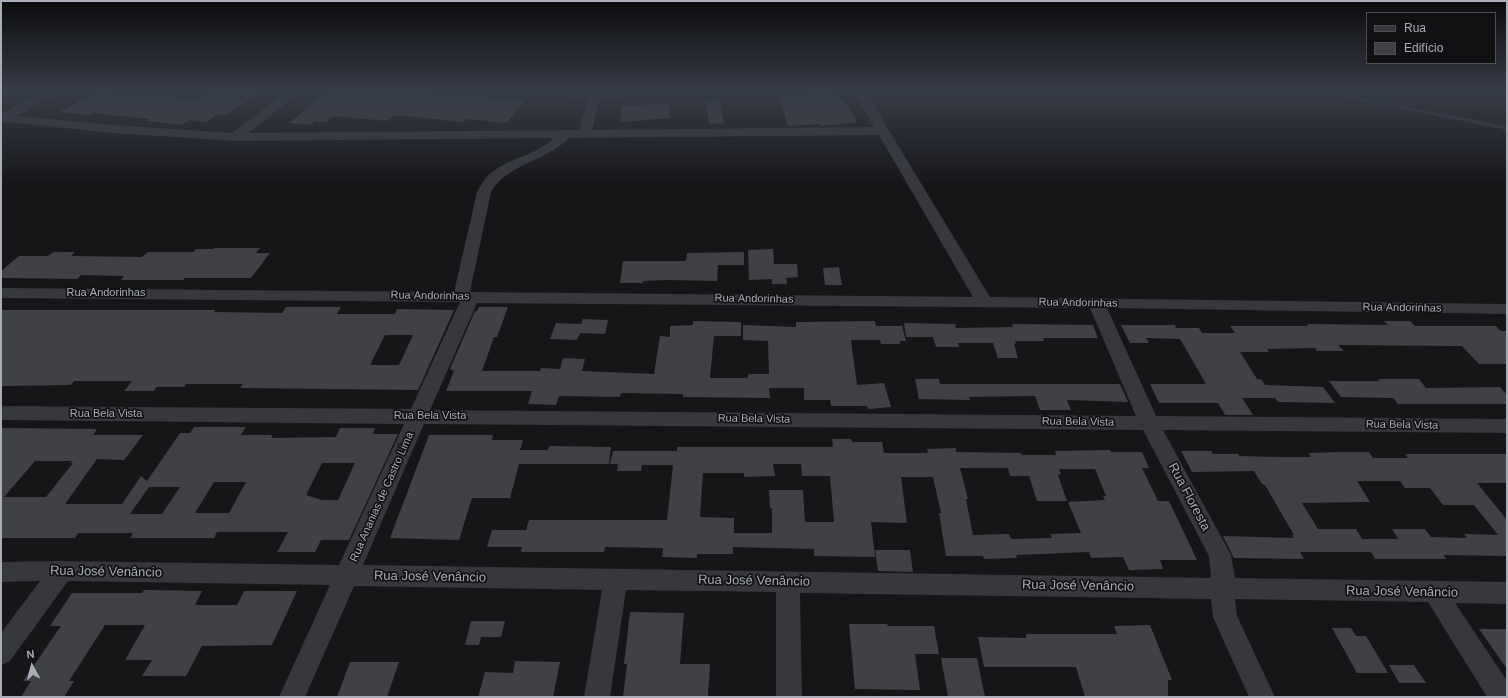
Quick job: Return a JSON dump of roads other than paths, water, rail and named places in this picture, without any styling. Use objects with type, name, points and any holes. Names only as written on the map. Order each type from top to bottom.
[{"type":"street","points":[[53,124],[235,137],[882,131]]},
{"type":"street","points":[[235,137],[253,124]]},
{"type":"street","points":[[584,134],[587,124]]},
{"type":"street","points":[[878,124],[985,302]]},
{"type":"street","name":"Rua Ananias de Castro Lima","points":[[292,697],[418,416],[466,296],[484,192],[488,181],[501,172],[556,143],[565,134]]},
{"type":"street","name":"Rua Andorinhas","points":[[1,292],[1096,303],[1507,310]]},
{"type":"street","name":"Rua Floresta","points":[[1096,303],[1149,423],[1220,555],[1223,570],[1222,602],[1225,617],[1262,697]]},
{"type":"street","name":"Rua Bela Vista","points":[[1,413],[1507,426]]},
{"type":"street","points":[[1,653],[62,571]]},
{"type":"street","name":"Rua José Venâncio","points":[[1,572],[62,571],[1507,593]]},
{"type":"street","points":[[597,697],[616,579]]},
{"type":"street","points":[[788,582],[789,697]]},
{"type":"street","points":[[1435,592],[1502,697]]},
{"type":"waterway","points":[[1484,124],[1507,128]]}]
